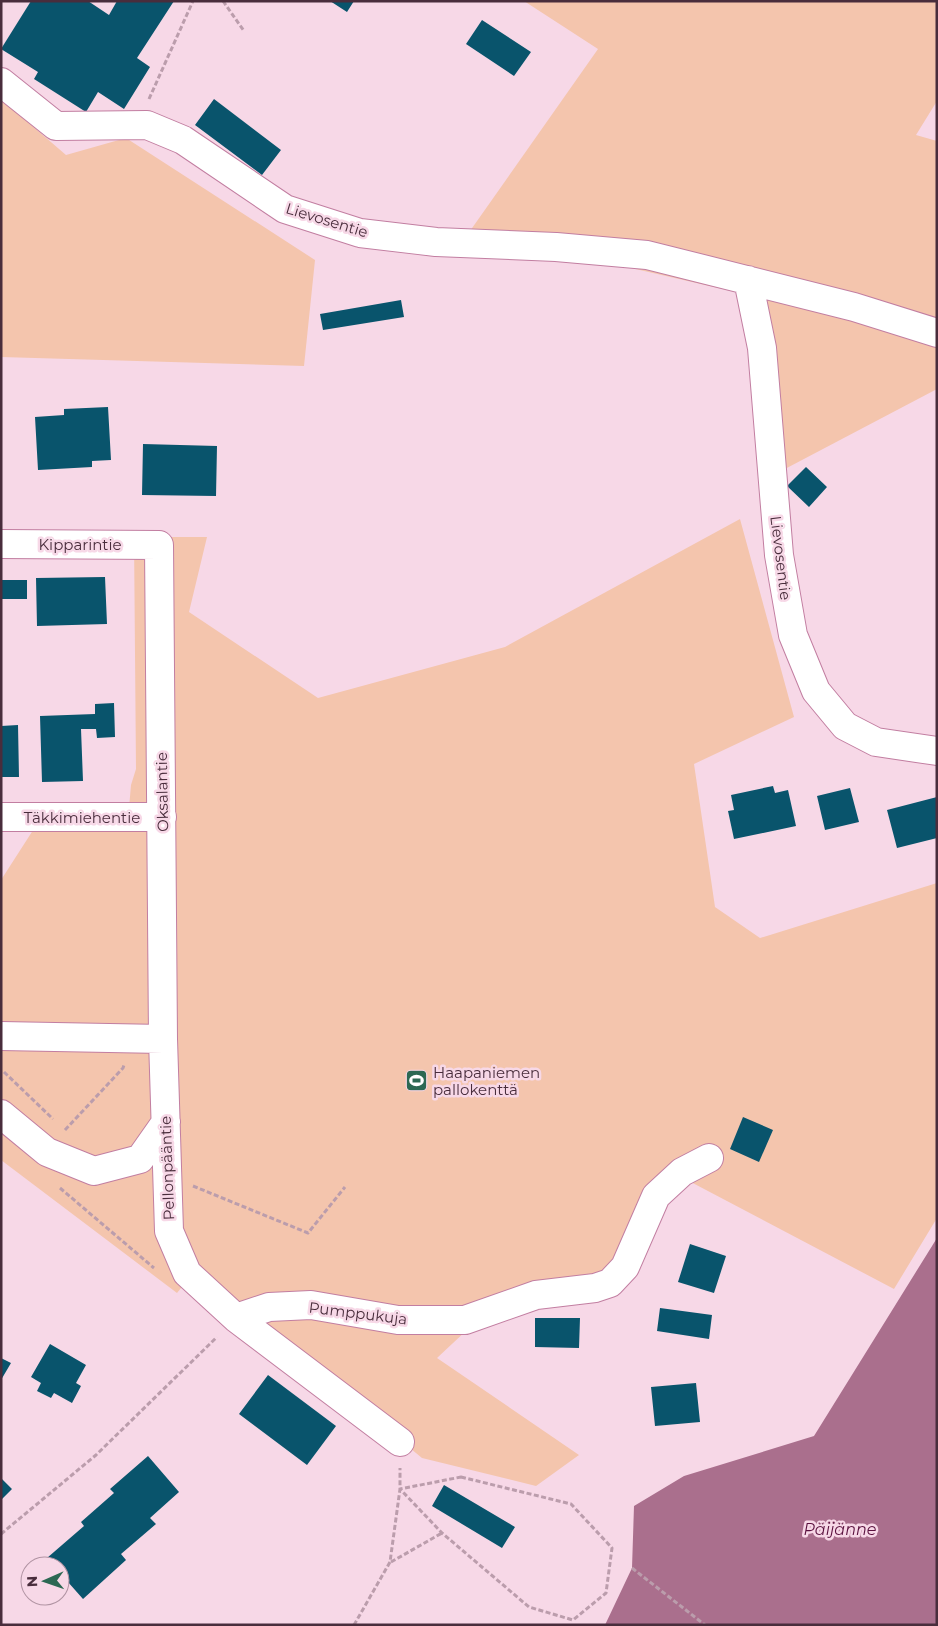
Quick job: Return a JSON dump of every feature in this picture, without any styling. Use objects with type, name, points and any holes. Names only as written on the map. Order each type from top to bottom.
[{"type":"street","name":"Lievosentie","points":[[1,82],[56,126],[147,125],[183,140],[285,209],[360,233],[436,242],[556,247],[647,255],[854,306],[937,333]]},
{"type":"street","name":"Lievosentie","points":[[748,280],[762,348],[779,555],[793,635],[816,691],[845,726],[876,742],[937,752]]},
{"type":"street","name":"Kipparintie","points":[[1,544],[159,545]]},
{"type":"street","name":"Oksalantie","points":[[159,545],[163,1039]]},
{"type":"street","name":"Täkkimiehentie","points":[[1,817],[162,817]]},
{"type":"street","points":[[1,1036],[163,1039]]},
{"type":"street","name":"Pellonpääntie","points":[[163,1039],[169,1231],[187,1273],[236,1318],[400,1442]]},
{"type":"street","points":[[1,1114],[47,1152],[94,1171],[140,1159],[166,1122]]},
{"type":"street","name":"Pumppukuja","points":[[236,1318],[269,1307],[312,1305],[398,1320],[465,1320],[536,1295],[594,1288],[610,1283],[625,1267],[656,1196],[682,1172],[709,1158]]},
{"type":"path","points":[[147,125],[150,95],[193,1]]},
{"type":"path","points":[[223,1],[244,31]]},
{"type":"path","points":[[47,1152],[123,1068],[125,1038]]},
{"type":"path","points":[[4,1072],[65,1130]]},
{"type":"path","points":[[168,1175],[308,1233],[345,1187]]},
{"type":"path","points":[[83,1207],[168,1279],[187,1273]]},
{"type":"path","points":[[1,1534],[96,1455],[236,1318]]},
{"type":"path","points":[[354,1625],[390,1562],[400,1489],[400,1442]]},
{"type":"path","points":[[461,1477],[571,1504],[612,1548],[606,1593],[573,1620],[529,1607],[442,1533],[400,1489],[461,1477]]},
{"type":"path","points":[[390,1562],[442,1533]]},
{"type":"path","points":[[632,1568],[704,1625]]},
{"type":"shaded area","points":[[524,1],[937,1],[937,101],[916,135],[937,141],[937,389],[783,470],[766,299],[470,231],[598,49]]},
{"type":"shaded area","points":[[1,99],[66,155],[126,138],[315,260],[304,366],[1,357]]},
{"type":"shaded area","points":[[740,519],[794,717],[694,764],[715,907],[760,938],[937,883],[937,1218],[894,1289],[687,1180],[722,1161],[711,1149],[680,1163],[608,1279],[465,1314],[248,1311],[198,1267],[177,1293],[1,1160],[1,880],[46,810],[129,808],[131,785],[136,769],[134,537],[207,537],[189,612],[318,698],[505,647]]},
{"type":"shaded area","points":[[275,1317],[468,1329],[437,1358],[579,1455],[536,1486],[422,1458],[260,1324]]},
{"type":"water","name":"Päijänne","points":[[937,1238],[937,1625],[605,1625],[632,1568],[634,1506],[684,1476],[814,1436]]},
{"type":"building","points":[[31,1],[88,1],[109,15],[117,1],[174,1],[137,58],[150,67],[124,109],[98,92],[86,112],[34,79],[38,72],[1,49]]},
{"type":"building","points":[[330,1],[354,1],[347,12]]},
{"type":"building","points":[[482,20],[531,52],[514,76],[466,44]]},
{"type":"building","points":[[214,99],[281,150],[262,175],[195,125]]},
{"type":"building","points":[[401,300],[404,317],[323,330],[320,314]]},
{"type":"building","points":[[108,407],[111,460],[92,461],[92,467],[38,470],[35,417],[64,415],[64,409]]},
{"type":"building","points":[[143,444],[217,446],[216,496],[142,495]]},
{"type":"building","points":[[806,467],[827,487],[809,507],[787,486]]},
{"type":"building","points":[[105,577],[107,624],[37,626],[36,578]]},
{"type":"building","points":[[1,580],[27,580],[27,599],[1,599]]},
{"type":"building","points":[[114,703],[115,737],[97,738],[96,729],[81,729],[83,781],[42,782],[40,716],[95,714],[95,704]]},
{"type":"building","points":[[18,725],[19,777],[1,777],[1,726]]},
{"type":"building","points":[[773,786],[775,793],[788,790],[796,826],[734,839],[728,811],[734,810],[731,795]]},
{"type":"building","points":[[850,788],[859,822],[825,830],[817,796]]},
{"type":"building","points":[[937,797],[937,838],[897,848],[887,810]]},
{"type":"building","points":[[743,1117],[773,1130],[759,1162],[730,1149]]},
{"type":"building","points":[[690,1244],[726,1256],[714,1293],[678,1282]]},
{"type":"building","points":[[660,1308],[712,1315],[709,1339],[657,1331]]},
{"type":"building","points":[[535,1318],[580,1318],[579,1348],[535,1347]]},
{"type":"building","points":[[50,1344],[86,1365],[76,1383],[81,1386],[72,1403],[54,1393],[51,1398],[37,1391],[41,1383],[31,1377]]},
{"type":"building","points":[[1,1358],[11,1363],[1,1380]]},
{"type":"building","points":[[268,1375],[336,1426],[307,1465],[239,1414]]},
{"type":"building","points":[[696,1383],[700,1422],[655,1426],[651,1387]]},
{"type":"building","points":[[148,1456],[179,1492],[150,1518],[156,1524],[121,1554],[126,1560],[83,1599],[70,1584],[70,1556],[49,1556],[84,1526],[81,1522],[114,1493],[110,1489]]},
{"type":"building","points":[[1,1478],[12,1489],[1,1500]]},
{"type":"building","points":[[444,1485],[515,1527],[502,1548],[432,1506]]},
{"type":"place","name":"Haapaniemen pallokenttä","points":[[417,1081]]}]
